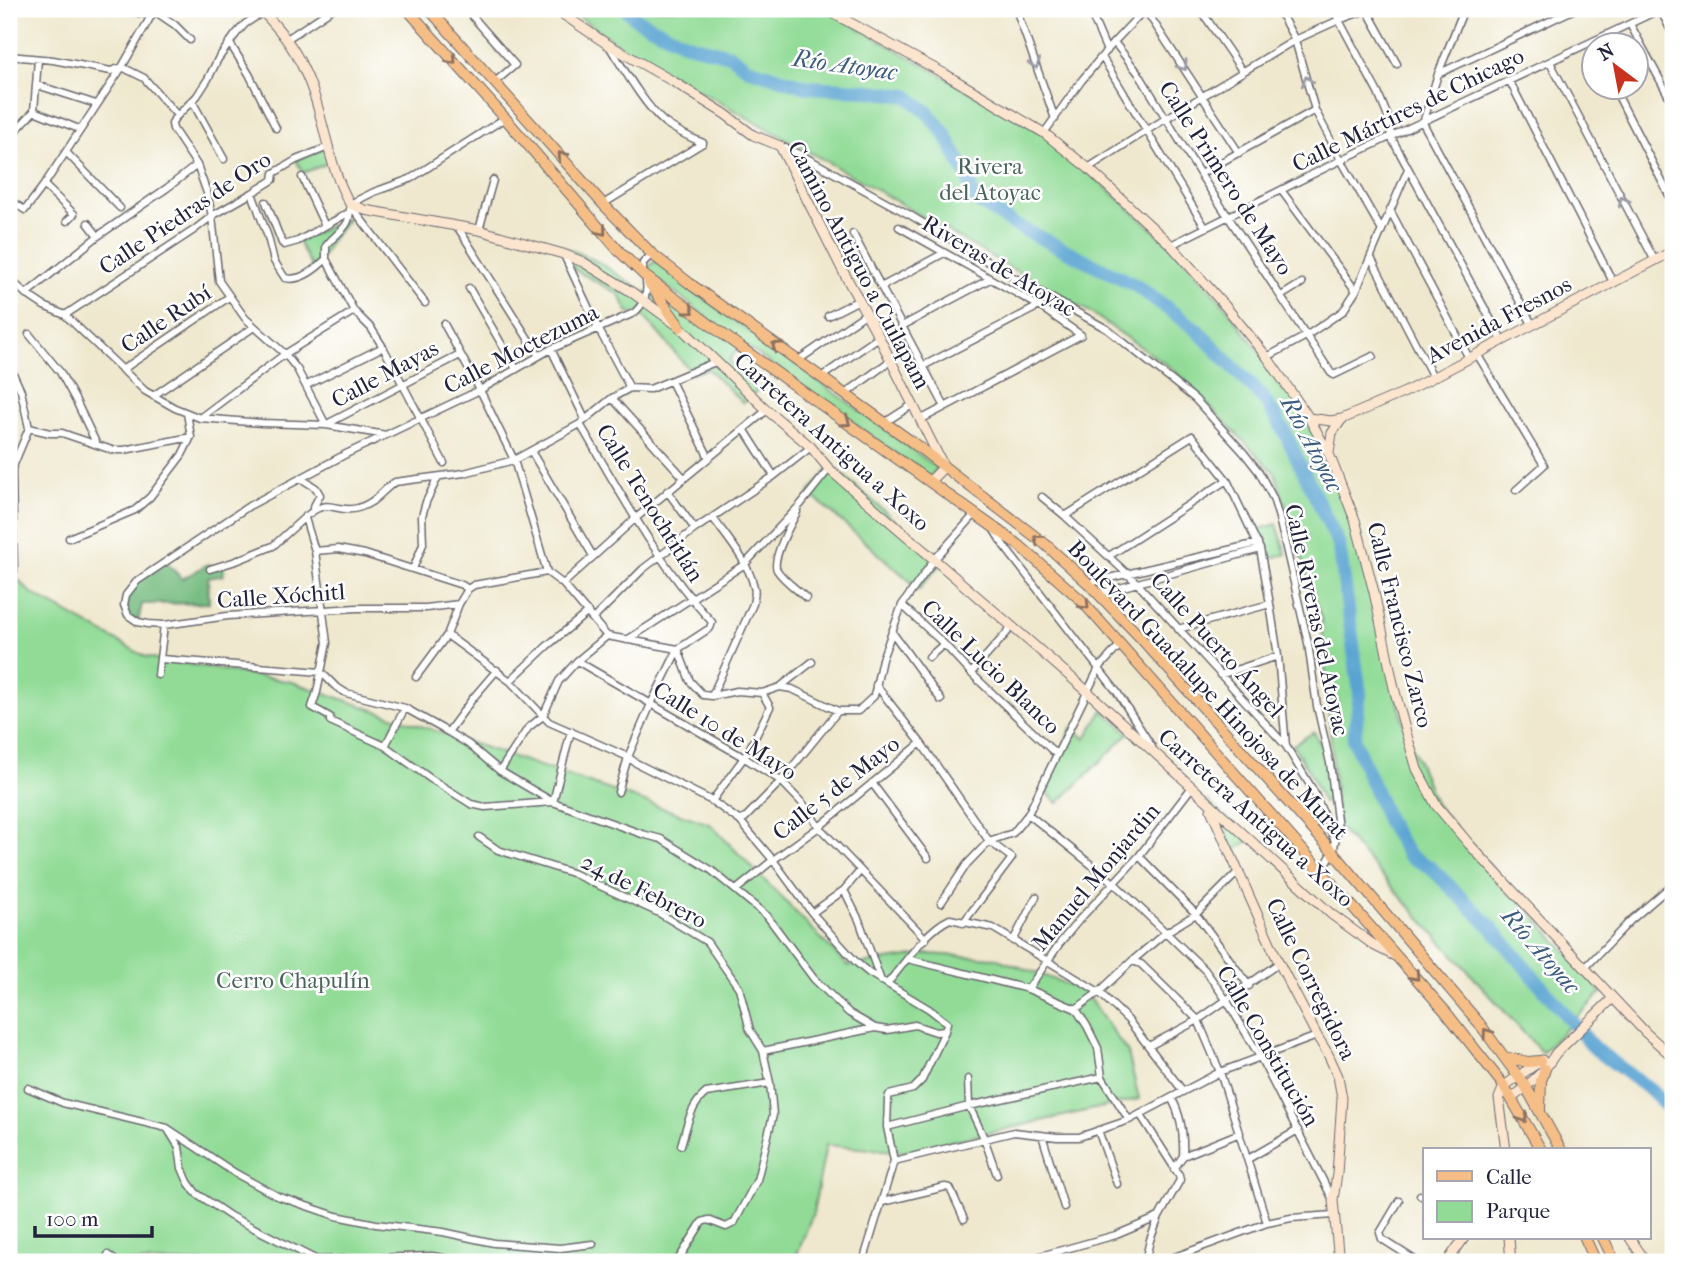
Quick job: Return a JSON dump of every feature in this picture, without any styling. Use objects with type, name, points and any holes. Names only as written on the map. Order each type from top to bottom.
[{"type":"main road","points":[[407,9],[505,118],[618,251],[645,276],[680,327]]},
{"type":"main road","name":"Boulevard Guadalupe Hinojosa de Murat","points":[[429,9],[603,204],[652,254],[944,467],[1045,544],[1088,583],[1334,847],[1479,1023],[1519,1076],[1560,1148]]},
{"type":"main road","name":"Boulevard Guadalupe Hinojosa de Murat","points":[[645,276],[750,355],[976,513],[1020,546],[1081,600],[1446,1010],[1504,1086],[1540,1148]]},
{"type":"main road","points":[[1504,1057],[1542,1065],[1540,1109]]},
{"type":"main road","points":[[1586,1240],[1596,1262]]},
{"type":"main road","points":[[1604,1240],[1615,1262]]},
{"type":"street","points":[[118,9],[153,11],[175,25],[190,40]]},
{"type":"street","points":[[287,39],[332,9]]},
{"type":"street","points":[[466,9],[515,65],[495,82]]},
{"type":"street","name":"Camino Antiguo a Cuilapam","points":[[555,9],[607,44],[725,114],[753,135],[780,146],[944,467]]},
{"type":"street","name":"Calle Francisco Zarco","points":[[825,9],[945,74],[1044,133],[1088,168],[1171,245],[1267,357],[1309,418],[1329,454],[1358,532],[1394,688],[1417,769],[1436,805],[1613,998],[1673,1057]]},
{"type":"street","points":[[1016,9],[1055,119]]},
{"type":"street","points":[[1089,9],[1104,54],[1146,131],[1205,227]]},
{"type":"street","points":[[1044,133],[1082,80],[1145,9],[1239,153]]},
{"type":"street","points":[[1200,9],[1243,72]]},
{"type":"street","points":[[1278,9],[1295,40],[1315,110],[1381,229]]},
{"type":"street","points":[[1334,9],[1378,93],[1388,117],[1391,137],[1502,340]]},
{"type":"street","points":[[1088,168],[1295,40],[1368,9],[1397,64]]},
{"type":"street","points":[[1464,9],[1438,74],[1423,122],[1532,324]]},
{"type":"street","points":[[1438,74],[1574,9]]},
{"type":"street","points":[[1660,9],[1673,35]]},
{"type":"street","name":"Calle Mártires de Chicago","points":[[1613,32],[1660,9]]},
{"type":"street","points":[[326,425],[297,369],[285,354],[254,327],[229,298],[219,281],[207,193],[197,165],[172,124],[208,79],[229,42],[262,10],[287,39],[305,71],[331,162],[350,208],[425,303]]},
{"type":"street","points":[[9,200],[25,210],[122,67],[153,11]]},
{"type":"street","points":[[1630,24],[1673,104]]},
{"type":"street","points":[[229,42],[249,74],[276,128]]},
{"type":"street","name":"Calle Primero de Mayo","points":[[1114,42],[1139,74],[1199,174],[1331,373],[1334,375],[1373,356]]},
{"type":"street","points":[[603,204],[703,143],[683,135],[664,122],[607,44]]},
{"type":"street","name":"Calle Mártires de Chicago","points":[[1171,245],[1341,160],[1580,47]]},
{"type":"street","points":[[9,56],[53,60],[111,71],[122,67],[144,78],[177,116]]},
{"type":"street","points":[[9,149],[15,134],[34,111],[38,59]]},
{"type":"street","points":[[1550,62],[1655,261]]},
{"type":"street","points":[[1509,80],[1613,282]]},
{"type":"street","points":[[37,85],[96,104]]},
{"type":"street","points":[[192,101],[224,159]]},
{"type":"street","points":[[1621,102],[1673,202]]},
{"type":"street","points":[[1199,174],[1315,110]]},
{"type":"street","points":[[34,111],[79,130]]},
{"type":"street","points":[[266,202],[282,243],[284,245],[298,241],[374,192],[410,179],[505,118]]},
{"type":"street","name":"Calle Riveras del Atoyac","points":[[780,146],[910,215],[1107,329],[1195,399],[1259,472],[1273,498],[1279,518],[1308,643],[1317,706],[1330,763],[1338,828],[1334,847],[1322,871]]},
{"type":"street","name":"Calle Piedras de Oro","points":[[65,315],[212,216],[273,180],[274,173],[296,160],[328,147]]},
{"type":"street","points":[[66,152],[120,208]]},
{"type":"street","points":[[26,293],[98,236],[197,165]]},
{"type":"street","points":[[1267,357],[1306,336],[1342,311],[1356,291],[1408,169]]},
{"type":"street","points":[[302,177],[325,226]]},
{"type":"street","points":[[479,230],[493,180]]},
{"type":"street","points":[[44,185],[74,214],[67,221]]},
{"type":"street","points":[[1281,190],[1356,291]]},
{"type":"street","points":[[252,193],[274,261],[285,278],[292,279],[315,270],[326,258]]},
{"type":"street","points":[[350,208],[351,217],[346,226],[326,246],[326,258],[354,311],[371,328],[383,347],[444,463]]},
{"type":"street","name":"Carretera Antigua a Xoxo","points":[[350,208],[479,230],[563,254],[583,262],[644,301],[680,327],[767,410],[811,447],[829,469],[1087,691],[1331,914],[1375,946],[1397,957]]},
{"type":"street","points":[[1390,210],[1473,356],[1544,465],[1516,489]]},
{"type":"street","points":[[88,223],[98,236]]},
{"type":"street","points":[[457,226],[539,356]]},
{"type":"street","name":"Riveras de Atoyac","points":[[898,227],[1039,306],[1081,335],[945,407]]},
{"type":"street","points":[[853,234],[945,407],[920,420]]},
{"type":"street","name":"Avenida Fresnos","points":[[1309,418],[1323,421],[1342,419],[1405,392],[1673,251]]},
{"type":"street","points":[[881,287],[944,253]]},
{"type":"street","points":[[563,254],[630,388]]},
{"type":"street","points":[[644,301],[647,292],[643,263],[652,254]]},
{"type":"street","points":[[1371,258],[1433,377]]},
{"type":"street","points":[[9,278],[44,306],[65,315],[145,391],[187,413],[200,418],[326,425],[388,435]]},
{"type":"street","points":[[902,326],[990,279]]},
{"type":"street","points":[[1281,296],[1302,283]]},
{"type":"street","points":[[469,288],[516,369]]},
{"type":"street","name":"Calle Rubí","points":[[122,370],[229,298]]},
{"type":"street","points":[[828,316],[859,300]]},
{"type":"street","name":"Calle Moctezuma","points":[[126,595],[137,581],[249,506],[346,454],[480,390],[551,349],[634,313],[644,301]]},
{"type":"street","points":[[923,366],[1039,306]]},
{"type":"street","points":[[200,418],[285,354],[354,311]]},
{"type":"street","points":[[797,361],[867,313]]},
{"type":"street","points":[[444,324],[514,460],[547,572],[563,584],[607,636],[678,649]]},
{"type":"street","points":[[153,396],[254,327]]},
{"type":"street","points":[[29,334],[60,372],[97,444]]},
{"type":"street","points":[[821,377],[879,337]]},
{"type":"street","points":[[307,385],[383,347]]},
{"type":"street","name":"Calle Tenochtitlán","points":[[551,349],[583,422],[636,518],[691,600],[712,622],[709,628],[678,649]]},
{"type":"street","name":"Calle Mayas","points":[[326,425],[460,355]]},
{"type":"street","points":[[845,394],[890,361]]},
{"type":"street","points":[[210,569],[247,558],[273,546],[317,507],[327,505],[340,509],[357,508],[371,504],[396,482],[464,473],[514,460],[583,422],[612,398],[630,388],[650,389],[715,362]]},
{"type":"street","points":[[9,365],[21,391],[29,428],[10,469],[14,571],[9,583]]},
{"type":"street","points":[[671,381],[709,458]]},
{"type":"street","points":[[612,398],[684,478]]},
{"type":"street","points":[[884,423],[912,405]]},
{"type":"street","points":[[563,584],[667,491],[767,410]]},
{"type":"street","points":[[69,538],[135,510],[150,497],[182,455],[191,437],[187,413]]},
{"type":"street","points":[[1329,454],[1332,433],[1342,419]]},
{"type":"street","points":[[29,428],[62,433],[112,450],[191,437]]},
{"type":"street","points":[[744,429],[774,476]]},
{"type":"street","points":[[1065,516],[1192,436],[1227,480],[1259,546],[1278,656],[1286,746]]},
{"type":"street","points":[[594,618],[660,555],[811,447]]},
{"type":"street","points":[[531,451],[593,556]]},
{"type":"street","points":[[930,481],[944,467]]},
{"type":"street","points":[[627,640],[745,564],[801,504],[829,469]]},
{"type":"street","points":[[413,569],[423,544],[422,516],[438,477]]},
{"type":"street","points":[[302,479],[316,488],[320,495],[307,516],[315,551],[327,643],[312,707],[330,717],[330,722],[385,746],[471,804],[485,807],[554,802]]},
{"type":"street","points":[[1109,556],[1227,480]]},
{"type":"street","points":[[667,491],[695,529]]},
{"type":"street","name":"Calle Puerto Ángel","points":[[1042,497],[1128,573],[1286,746],[1313,790],[1334,847]]},
{"type":"street","points":[[801,504],[784,537],[775,564],[777,571],[806,598]]},
{"type":"street","points":[[780,687],[792,689],[838,711],[858,711],[874,696],[881,659],[902,605],[934,560],[976,513]]},
{"type":"street","points":[[712,696],[753,604],[755,587],[745,564],[713,517]]},
{"type":"street","points":[[991,525],[1004,546],[1117,692],[1157,755]]},
{"type":"street","points":[[1088,583],[1259,546]]},
{"type":"street","points":[[1098,594],[1259,546]]},
{"type":"street","points":[[315,551],[338,550],[365,554],[468,589]]},
{"type":"street","points":[[416,677],[447,635],[468,589],[474,585],[547,572]]},
{"type":"street","name":"Calle Xóchitl","points":[[126,595],[124,606],[128,615],[138,622],[164,625],[228,616],[358,608],[426,608],[459,604]]},
{"type":"street","points":[[1178,629],[1270,604]]},
{"type":"street","name":"Calle Lucio Blanco","points":[[902,605],[1056,754]]},
{"type":"street","points":[[510,681],[588,612]]},
{"type":"street","points":[[158,675],[164,625]]},
{"type":"street","points":[[971,673],[1012,627]]},
{"type":"street","points":[[892,632],[941,700]]},
{"type":"street","points":[[447,635],[497,670],[556,726],[628,757],[712,801],[740,821],[856,962],[947,1023],[922,1080],[913,1089],[889,1095],[887,1127],[894,1161],[863,1262]]},
{"type":"street","points":[[500,771],[528,727],[543,716],[559,681],[577,661],[607,636]]},
{"type":"street","points":[[929,657],[944,644]]},
{"type":"street","points":[[941,903],[967,864],[989,841],[1013,833],[1028,814],[1099,668],[1121,644]]},
{"type":"street","points":[[678,649],[690,681],[703,695],[712,696],[737,691],[762,693],[780,687],[812,663]]},
{"type":"street","points":[[618,792],[628,757],[678,649]]},
{"type":"street","points":[[1220,675],[1278,656]]},
{"type":"street","points":[[161,659],[321,672],[346,693],[405,708],[468,744],[500,771],[554,802],[661,839],[711,870],[767,916],[814,979],[849,1013],[875,1028],[887,1030],[915,1025],[936,1032],[945,1031]]},
{"type":"street","name":"Calle 10 de Mayo","points":[[577,661],[781,781],[804,805],[819,827],[926,939]]},
{"type":"street","points":[[448,732],[497,670]]},
{"type":"street","points":[[876,685],[921,743],[989,841],[1012,858],[963,923]]},
{"type":"street","points":[[712,801],[748,752],[770,707],[762,693]]},
{"type":"street","points":[[385,746],[405,708]]},
{"type":"street","points":[[740,821],[781,781],[838,711]]},
{"type":"street","points":[[554,802],[571,731]]},
{"type":"street","name":"Calle 5 de Mayo","points":[[736,890],[819,827],[921,743]]},
{"type":"street","points":[[872,782],[928,858]]},
{"type":"street","name":"Manuel Monjardin","points":[[1028,989],[1079,920],[1139,856],[1192,787]]},
{"type":"street","name":"Calle Corregidora","points":[[1209,805],[1279,963],[1338,1076],[1342,1098],[1333,1200],[1339,1262]]},
{"type":"street","name":"Calle Constitución","points":[[1028,814],[1114,883],[1205,970],[1260,1057],[1333,1200]]},
{"type":"street","name":"24 de Febrero","points":[[479,837],[498,850],[572,873],[659,913],[707,942],[739,988],[750,1030],[763,1051],[773,1115],[757,1180],[734,1223],[726,1227],[708,1220],[702,1222],[675,1262]]},
{"type":"street","points":[[1139,856],[1196,914],[1249,986]]},
{"type":"street","points":[[813,913],[844,890],[860,871]]},
{"type":"street","points":[[1076,1009],[1165,933],[1196,914],[1238,872]]},
{"type":"street","points":[[1585,968],[1630,921],[1673,884]]},
{"type":"street","points":[[844,890],[884,982]]},
{"type":"street","points":[[1013,941],[1036,897]]},
{"type":"street","points":[[884,982],[908,959],[917,946],[947,920],[993,928],[1099,992],[1128,1020],[1183,1091]]},
{"type":"street","points":[[908,959],[1028,989],[1076,1009],[1098,1048],[1102,1077],[1129,1120]]},
{"type":"street","points":[[1132,961],[1141,964],[1198,1020],[1220,1072],[1267,1223]]},
{"type":"street","points":[[1149,1046],[1198,1020],[1279,963]]},
{"type":"street","points":[[1512,1098],[1526,1087],[1542,1065],[1613,998]]},
{"type":"street","points":[[763,1051],[875,1028]]},
{"type":"street","points":[[894,1161],[1013,1132],[1079,1137],[1129,1120],[1220,1072],[1317,1036]]},
{"type":"street","points":[[1506,1148],[1499,1098],[1504,1086],[1542,1065]]},
{"type":"street","points":[[887,1127],[1102,1077]]},
{"type":"street","points":[[968,1079],[969,1106],[997,1175]]},
{"type":"street","points":[[681,1145],[693,1108],[706,1093],[770,1083]]},
{"type":"street","points":[[28,1088],[63,1103],[167,1128],[235,1173],[277,1196],[336,1216],[443,1232],[494,1243],[560,1248],[593,1244]]},
{"type":"street","points":[[1172,1098],[1178,1109],[1184,1139],[1183,1156],[1174,1169]]},
{"type":"street","points":[[1140,1114],[1180,1180],[1159,1217],[1145,1262]]},
{"type":"street","points":[[167,1128],[179,1147],[188,1182],[196,1193],[230,1216],[319,1261],[432,1256],[464,1262]]},
{"type":"street","points":[[1098,1130],[1117,1184]]},
{"type":"street","points":[[1248,1159],[1298,1130]]},
{"type":"street","points":[[1183,1156],[1240,1133]]},
{"type":"street","points":[[1042,1135],[1064,1207]]},
{"type":"street","points":[[1556,1139],[1565,1148]]},
{"type":"street","points":[[882,1202],[950,1188],[964,1219]]},
{"type":"street","points":[[1399,1201],[1380,1233],[1382,1239],[1418,1262]]},
{"type":"street","points":[[1161,1262],[1267,1223],[1291,1218],[1334,1215]]},
{"type":"street","points":[[1019,1262],[1116,1235],[1159,1217]]},
{"type":"street","points":[[1447,1262],[1463,1240]]},
{"type":"street","points":[[1509,1240],[1510,1261]]},
{"type":"street","points":[[1631,1240],[1646,1262]]},
{"type":"street","points":[[107,1255],[117,1262]]},
{"type":"green space","name":"Rivera del Atoyac","points":[[568,9],[825,9],[1044,133],[1171,245],[1226,307],[1309,418],[1355,520],[1405,729],[1436,805],[1602,992],[1542,1053],[1338,827],[1321,618],[1275,473],[1174,370],[1090,312],[626,50]]},
{"type":"green space","points":[[328,147],[331,162],[303,173],[296,160]]},
{"type":"green space","points":[[350,217],[331,240],[323,256],[312,268],[298,241]]},
{"type":"green space","points":[[564,247],[596,261],[642,290],[689,313],[740,347],[729,360],[759,389],[743,403],[708,369],[692,373],[642,314],[628,312],[619,294],[575,270]]},
{"type":"green space","points":[[655,261],[937,468],[930,478],[718,326],[646,270]]},
{"type":"green space","points":[[832,465],[942,562],[919,589],[809,493]]},
{"type":"green space","points":[[1277,524],[1286,554],[1265,560],[1256,530]]},
{"type":"green space","points":[[165,561],[182,579],[208,564],[224,569],[224,575],[208,578],[209,603],[142,604],[138,622],[128,615],[126,595],[137,581]]},
{"type":"green space","name":"Cerro Chapulín","points":[[9,570],[30,592],[146,657],[292,682],[710,824],[848,966],[928,954],[995,958],[1083,990],[1128,1053],[1139,1099],[903,1152],[826,1145],[813,1213],[794,1262],[9,1262]]},
{"type":"green space","points":[[1103,710],[1129,733],[1058,803],[1044,790],[1072,727],[1085,739]]},
{"type":"green space","points":[[1314,732],[1330,763],[1333,800],[1323,803],[1311,775],[1293,745]]},
{"type":"green space","points":[[1206,799],[1251,839],[1229,855]]},
{"type":"waterway","name":"Río Atoyac","points":[[626,9],[638,20],[687,44],[730,55],[747,68],[807,87],[907,96],[927,112],[945,134],[969,180],[973,198],[1013,224],[1135,285],[1196,329],[1264,399],[1283,429],[1339,545],[1360,694],[1354,740],[1389,824],[1409,856],[1430,867],[1492,928],[1594,1048],[1658,1096],[1673,1116]]}]
